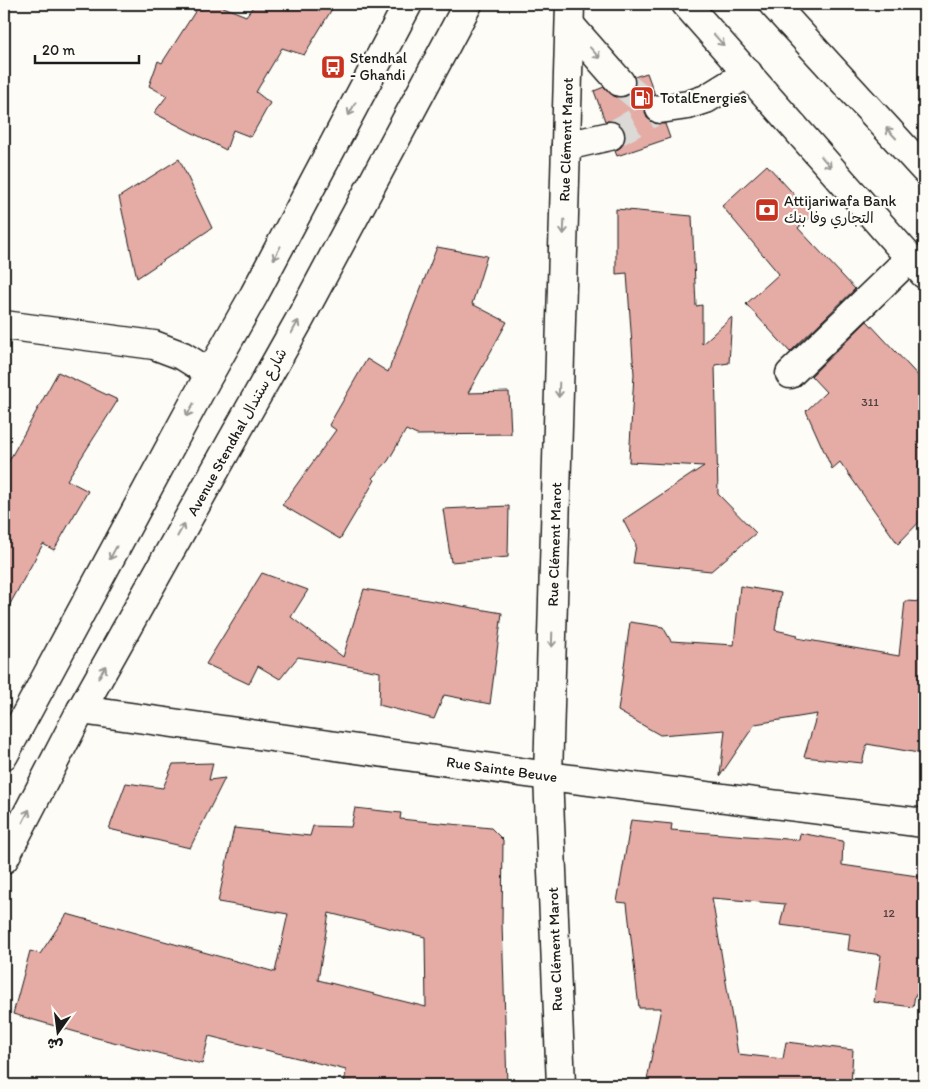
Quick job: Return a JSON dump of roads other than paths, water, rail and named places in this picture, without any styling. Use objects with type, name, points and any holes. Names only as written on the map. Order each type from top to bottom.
[{"type":"main road","points":[[4,753],[254,295],[408,4]]},
{"type":"main road","name":"Avenue Stendhal شارع ستندال","points":[[4,859],[81,710],[300,319],[468,4]]},
{"type":"main road","points":[[686,4],[917,266],[790,374]]},
{"type":"main road","points":[[773,4],[924,169]]},
{"type":"main road","points":[[570,14],[620,82]]},
{"type":"main road","name":"Rue Clément Marot","points":[[561,1085],[548,776],[570,14]]},
{"type":"main road","points":[[660,109],[688,105],[706,99],[748,73]]},
{"type":"main road","points":[[566,146],[610,136]]},
{"type":"main road","points":[[4,325],[154,346],[183,356],[210,373]]},
{"type":"main road","name":"Rue Sainte Beuve","points":[[81,710],[548,776],[924,823]]},
{"type":"tunnel","points":[[620,82],[637,96],[660,109]]},
{"type":"tunnel","points":[[610,136],[660,109]]},
{"type":"place","name":"Stendhal - Ghandi","points":[[333,67]]},
{"type":"place","name":"TotalEnergies","points":[[642,98]]},
{"type":"place","name":"Attijariwafa Bank التجاري وفا بنك","points":[[767,210]]}]
